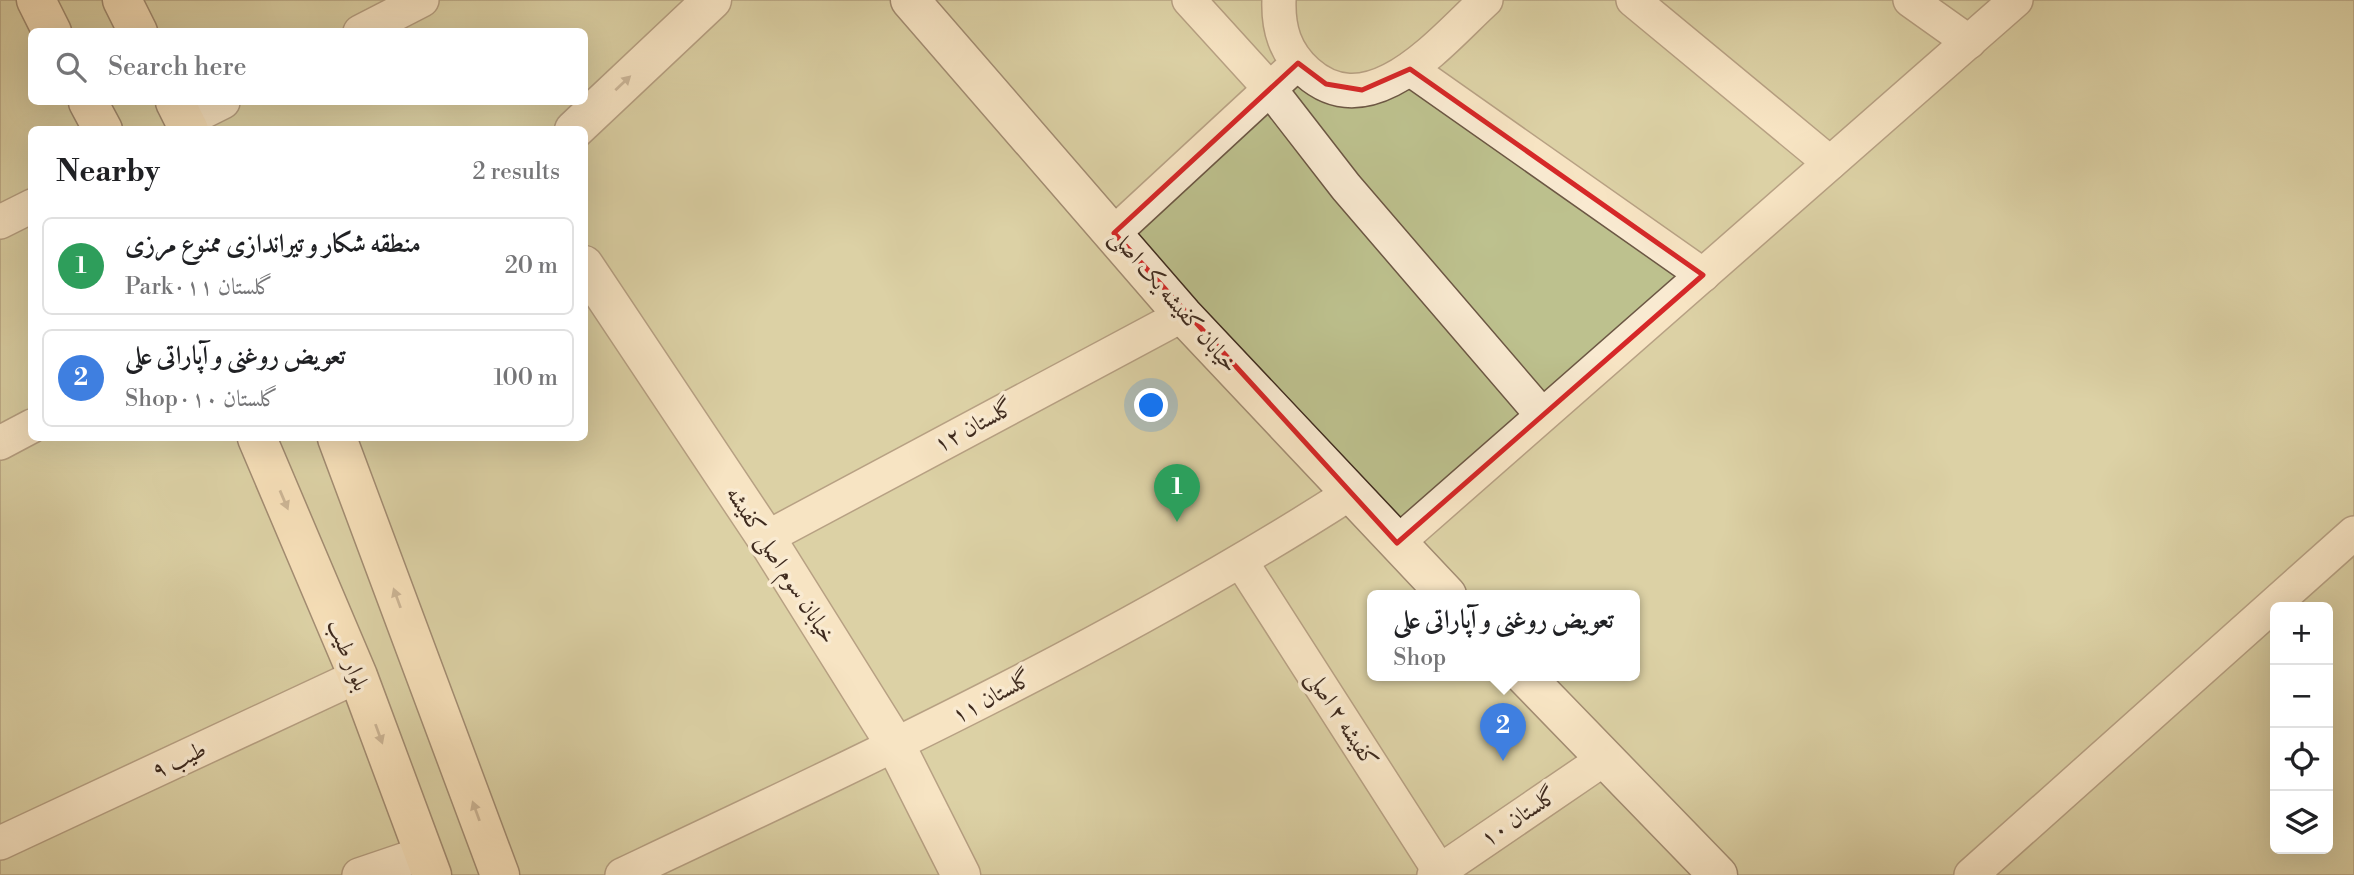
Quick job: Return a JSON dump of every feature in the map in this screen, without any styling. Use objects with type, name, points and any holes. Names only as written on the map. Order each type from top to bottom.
[{"type":"main road","points":[[36,0],[50,28]]},
{"type":"main road","points":[[122,0],[136,28]]},
{"type":"main road","points":[[578,126],[712,0]]},
{"type":"main road","name":"خیابان کفیشه یک اصلی","points":[[910,0],[1183,315],[1442,590]]},
{"type":"main road","points":[[90,105],[101,126]]},
{"type":"main road","name":"خیابان سوم اصلی کفیشه","points":[[588,271],[766,538],[896,746],[961,875]]},
{"type":"main road","name":"بلوار طیب","points":[[258,441],[358,676],[428,864]]},
{"type":"main road","points":[[338,441],[500,875]]},
{"type":"main road","points":[[1530,681],[1718,875]]},
{"type":"street","points":[[368,28],[422,0]]},
{"type":"street","points":[[1189,0],[1270,89],[1346,187],[1542,415]]},
{"type":"street","points":[[1279,0],[1281,33],[1298,63],[1326,84],[1362,90],[1395,80],[1486,0]]},
{"type":"street","points":[[1633,0],[1830,163]]},
{"type":"street","points":[[1910,0],[1969,41]]},
{"type":"street","points":[[1397,543],[2016,0]]},
{"type":"street","points":[[1114,233],[1298,63]]},
{"type":"street","points":[[1410,69],[1703,275]]},
{"type":"street","points":[[183,117],[215,105]]},
{"type":"street","points":[[0,222],[28,208]]},
{"type":"street","name":"گلستان ۱۲","points":[[766,538],[1183,315]]},
{"type":"street","points":[[0,443],[28,428]]},
{"type":"street","name":"گلستان ۱۱","points":[[622,875],[896,746],[1242,563],[1349,494]]},
{"type":"street","points":[[1971,875],[2354,533]]},
{"type":"street","name":"کفیشه ۲ اصلی","points":[[1242,563],[1439,874]]},
{"type":"street","name":"طیب ۹","points":[[0,843],[358,676]]},
{"type":"street","name":"گلستان ۱۰","points":[[1439,874],[1604,759]]},
{"type":"street","points":[[359,875],[428,864]]},
{"type":"highlighted area","points":[[1298,63],[1326,84],[1362,90],[1410,69],[1703,275],[1397,543],[1114,233]]},
{"type":"green space","points":[[0,0],[2354,0],[2354,875],[0,875]]},
{"type":"place","name":"منطقه شکار و تیراندازی ممنوع مرزی","points":[[1177,522]]},
{"type":"place","name":"تعویض روغنی و آپاراتی علی","points":[[1503,761]]}]
